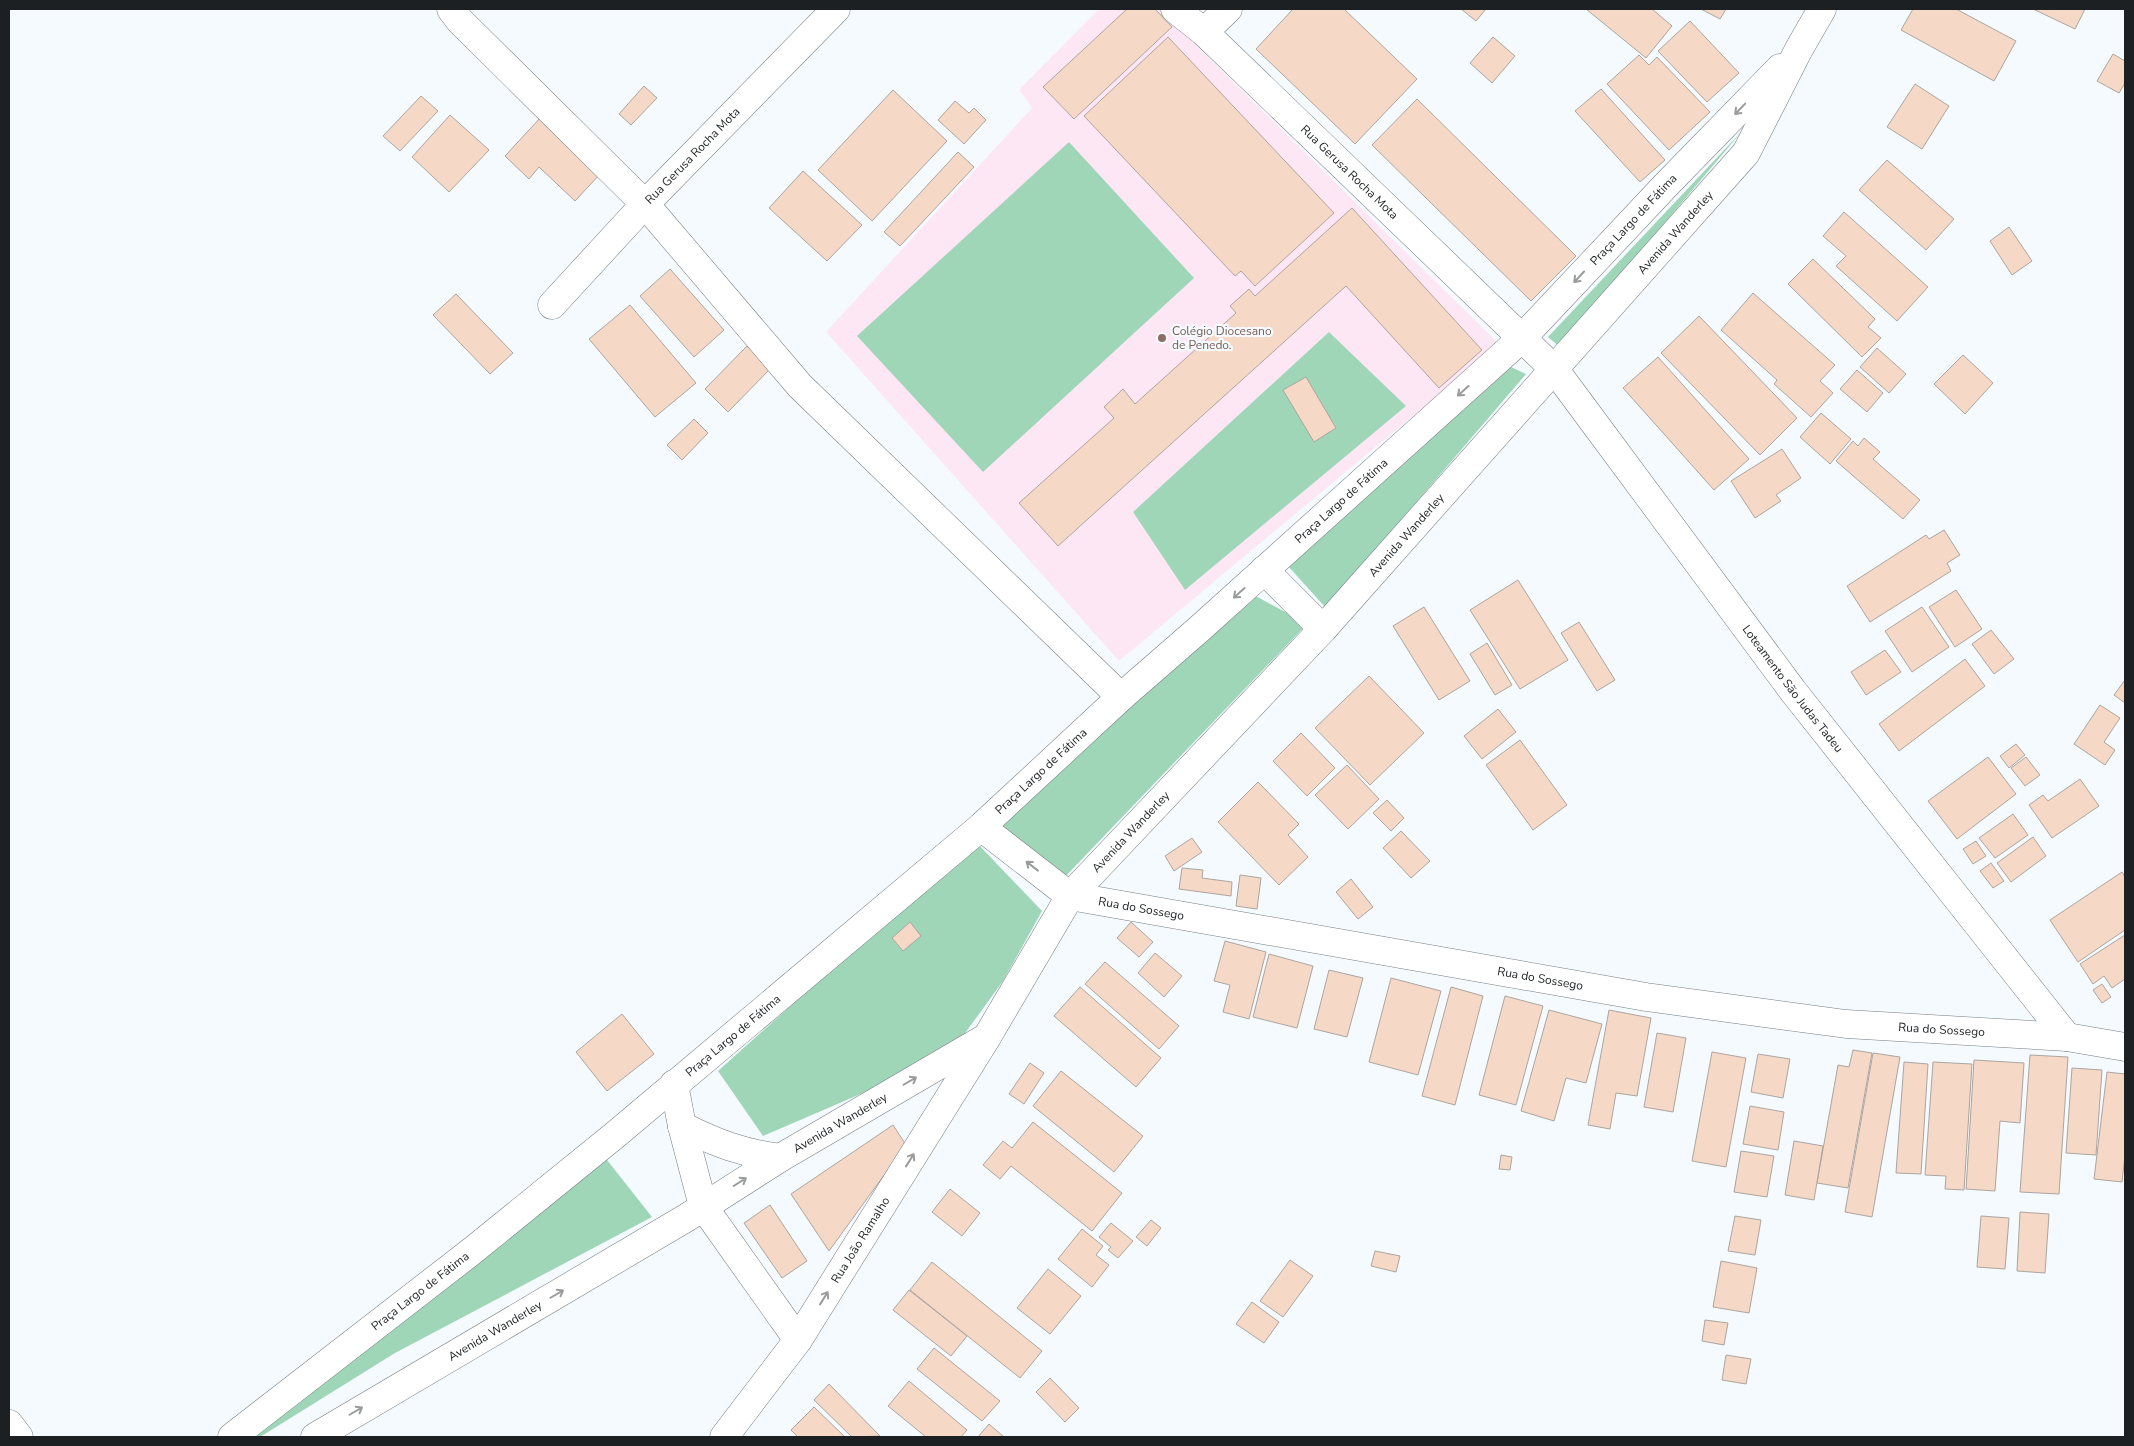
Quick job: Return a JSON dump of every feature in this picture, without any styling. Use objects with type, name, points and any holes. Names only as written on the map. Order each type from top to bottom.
[{"type":"street","points":[[451,9],[460,22],[645,204],[800,386],[1121,697]]},
{"type":"street","name":"Rua Gerusa Rocha Mota","points":[[552,305],[645,204],[836,9]]},
{"type":"street","name":"Rua Gerusa Rocha Mota","points":[[1175,9],[1204,32],[1522,338]]},
{"type":"street","points":[[1204,32],[1228,9]]},
{"type":"street","points":[[1799,49],[1822,9]]},
{"type":"street","name":"Praça Largo de Fátima","points":[[232,1437],[428,1287],[981,827],[1121,697],[1522,338],[1666,184],[1799,49]]},
{"type":"street","name":"Avenida Wanderley","points":[[315,1437],[686,1218],[780,1158],[987,1037],[1070,896],[1323,629],[1746,153],[1799,49]]},
{"type":"street","name":"Loteamento São Judas Tadeu","points":[[1522,338],[1555,370],[1793,691],[2067,1038]]},
{"type":"street","points":[[1264,570],[1323,629]]},
{"type":"street","name":"Rua do Sossego","points":[[981,827],[1070,896],[1646,997],[1846,1024],[2067,1038],[2125,1048]]},
{"type":"street","name":"Rua João Ramalho","points":[[724,1437],[798,1340],[987,1037]]},
{"type":"street","points":[[674,1084],[682,1126],[703,1206],[798,1340]]},
{"type":"street","points":[[682,1126],[706,1138],[750,1154],[780,1158]]},
{"type":"street","points":[[9,1424],[19,1437]]},
{"type":"shaded area","name":"Colégio Diocesano de Penedo.","points":[[1099,9],[1159,9],[1499,344],[1119,661],[826,332],[1032,108],[1019,90]]},
{"type":"green space","points":[[1743,130],[1560,347],[1548,337]]},
{"type":"green space","points":[[1069,142],[1194,278],[983,472],[857,336]]},
{"type":"green space","points":[[1329,332],[1406,406],[1185,590],[1133,512]]},
{"type":"green space","points":[[1511,367],[1526,374],[1326,608],[1288,566]]},
{"type":"green space","points":[[1252,594],[1307,624],[1061,881],[994,830]]},
{"type":"green space","points":[[975,841],[1042,911],[1003,981],[963,1036],[914,1071],[763,1136],[718,1071]]},
{"type":"green space","points":[[596,1146],[652,1217],[395,1353],[260,1437],[217,1437],[426,1285]]},
{"type":"building","points":[[1127,9],[1155,9],[1172,27],[1074,119],[1043,87]]},
{"type":"building","points":[[1293,9],[1344,9],[1417,79],[1355,144],[1256,49]]},
{"type":"building","points":[[1461,9],[1486,9],[1476,21]]},
{"type":"building","points":[[1586,9],[1652,9],[1672,26],[1646,58]]},
{"type":"building","points":[[1701,9],[1726,9],[1720,19]]},
{"type":"building","points":[[1913,9],[1956,9],[2016,41],[1994,81],[1901,30]]},
{"type":"building","points":[[2033,9],[2085,9],[2075,29]]},
{"type":"building","points":[[1690,21],[1739,73],[1707,102],[1658,51]]},
{"type":"building","points":[[1168,37],[1334,213],[1255,286],[1241,271],[1235,276],[1084,116]]},
{"type":"building","points":[[1493,37],[1515,56],[1492,83],[1470,63]]},
{"type":"building","points":[[2113,54],[2125,61],[2125,83],[2119,93],[2097,81]]},
{"type":"building","points":[[1639,55],[1649,65],[1657,57],[1710,112],[1669,150],[1607,84]]},
{"type":"building","points":[[1915,84],[1949,106],[1922,149],[1887,127]]},
{"type":"building","points":[[644,86],[657,98],[631,125],[619,114]]},
{"type":"building","points":[[1601,89],[1665,160],[1640,182],[1575,111]]},
{"type":"building","points":[[893,90],[947,141],[872,221],[818,170]]},
{"type":"building","points":[[421,96],[438,111],[400,151],[383,136]]},
{"type":"building","points":[[1417,99],[1576,256],[1531,301],[1372,145]]},
{"type":"building","points":[[955,101],[969,113],[974,108],[986,120],[964,144],[938,120]]},
{"type":"building","points":[[450,115],[489,150],[449,192],[412,157]]},
{"type":"building","points":[[541,117],[601,173],[575,201],[539,167],[529,179],[505,156]]},
{"type":"building","points":[[958,152],[974,167],[900,246],[884,232]]},
{"type":"building","points":[[1887,160],[1954,219],[1926,250],[1859,190]]},
{"type":"building","points":[[803,171],[862,225],[827,261],[769,208]]},
{"type":"building","points":[[1352,208],[1482,350],[1439,388],[1346,286],[1058,546],[1019,503],[1114,418],[1104,407],[1123,389],[1135,404],[1236,313],[1230,306],[1249,289],[1255,296]]},
{"type":"building","points":[[1844,212],[1928,287],[1897,321],[1836,266],[1846,256],[1823,236]]},
{"type":"building","points":[[2009,227],[2032,261],[2012,275],[1990,241]]},
{"type":"building","points":[[1813,259],[1875,319],[1868,327],[1881,338],[1862,357],[1788,284]]},
{"type":"building","points":[[670,269],[724,330],[694,357],[640,296]]},
{"type":"building","points":[[1753,293],[1835,365],[1820,381],[1833,393],[1811,417],[1774,384],[1777,380],[1721,330]]},
{"type":"building","points":[[456,294],[513,353],[490,374],[433,315]]},
{"type":"building","points":[[630,305],[696,383],[655,417],[589,339]]},
{"type":"building","points":[[1699,316],[1797,418],[1760,455],[1661,353]]},
{"type":"building","points":[[747,346],[770,369],[728,412],[705,389]]},
{"type":"building","points":[[1877,348],[1906,374],[1889,393],[1860,367]]},
{"type":"building","points":[[1963,355],[1993,383],[1965,414],[1934,384]]},
{"type":"building","points":[[1658,357],[1749,459],[1714,490],[1623,388]]},
{"type":"building","points":[[1857,370],[1883,393],[1867,412],[1840,389]]},
{"type":"building","points":[[1306,377],[1336,428],[1314,442],[1283,390]]},
{"type":"building","points":[[1821,413],[1851,439],[1830,464],[1800,437]]},
{"type":"building","points":[[694,419],[708,433],[682,460],[667,445]]},
{"type":"building","points":[[1864,438],[1880,452],[1873,459],[1920,500],[1903,519],[1836,461],[1853,441],[1858,446]]},
{"type":"building","points":[[1782,449],[1801,478],[1776,495],[1781,501],[1755,518],[1731,481]]},
{"type":"building","points":[[1944,530],[1960,555],[1947,563],[1951,571],[1870,622],[1847,586],[1926,535],[1929,539]]},
{"type":"building","points":[[1518,580],[1568,660],[1520,689],[1470,610]]},
{"type":"building","points":[[1956,590],[1982,629],[1955,647],[1929,607]]},
{"type":"building","points":[[1424,607],[1470,681],[1439,700],[1393,626]]},
{"type":"building","points":[[1922,607],[1949,647],[1912,672],[1885,631]]},
{"type":"building","points":[[1579,622],[1615,680],[1597,691],[1561,633]]},
{"type":"building","points":[[1991,630],[2014,659],[1994,674],[1972,644]]},
{"type":"building","points":[[1487,643],[1512,685],[1495,695],[1470,654]]},
{"type":"building","points":[[1885,650],[1901,672],[1866,695],[1851,672]]},
{"type":"building","points":[[1965,659],[1985,686],[1899,751],[1879,724]]},
{"type":"building","points":[[1369,676],[1424,733],[1370,785],[1315,728]]},
{"type":"building","points":[[2125,680],[2125,703],[2114,695]]},
{"type":"building","points":[[2100,705],[2120,718],[2104,742],[2115,750],[2105,765],[2074,744]]},
{"type":"building","points":[[1498,709],[1516,732],[1482,759],[1464,736]]},
{"type":"building","points":[[1301,733],[1335,768],[1307,796],[1273,761]]},
{"type":"building","points":[[1520,740],[1567,805],[1533,830],[1486,765]]},
{"type":"building","points":[[2016,744],[2025,755],[2009,768],[2000,756]]},
{"type":"building","points":[[1988,757],[2016,794],[1957,839],[1928,801]]},
{"type":"building","points":[[2026,757],[2040,775],[2025,786],[2011,768]]},
{"type":"building","points":[[1347,765],[1379,799],[1348,829],[1315,795]]},
{"type":"building","points":[[2080,779],[2099,806],[2052,838],[2029,805],[2043,795],[2048,801]]},
{"type":"building","points":[[1258,782],[1299,824],[1288,835],[1308,857],[1279,885],[1218,822]]},
{"type":"building","points":[[1387,800],[1404,818],[1391,831],[1373,813]]},
{"type":"building","points":[[2013,814],[2028,835],[1995,858],[1979,838]]},
{"type":"building","points":[[1401,831],[1430,861],[1411,878],[1383,848]]},
{"type":"building","points":[[2033,837],[2046,856],[2011,882],[1997,863]]},
{"type":"building","points":[[1192,838],[1202,852],[1174,871],[1165,856]]},
{"type":"building","points":[[1976,841],[1986,856],[1973,864],[1963,849]]},
{"type":"building","points":[[1991,863],[2004,881],[1993,888],[1980,871]]},
{"type":"building","points":[[1182,868],[1203,870],[1202,878],[1232,882],[1231,896],[1179,889]]},
{"type":"building","points":[[2122,872],[2125,877],[2125,930],[2078,962],[2050,920]]},
{"type":"building","points":[[1240,875],[1261,878],[1257,909],[1236,906]]},
{"type":"building","points":[[1351,879],[1373,907],[1358,919],[1336,892]]},
{"type":"building","points":[[910,922],[921,936],[903,951],[892,938]]},
{"type":"building","points":[[1131,922],[1153,942],[1139,957],[1117,938]]},
{"type":"building","points":[[2125,935],[2125,979],[2112,988],[2104,976],[2093,984],[2080,964]]},
{"type":"building","points":[[1225,941],[1266,952],[1249,1019],[1223,1012],[1230,985],[1214,981]]},
{"type":"building","points":[[1155,953],[1182,976],[1164,997],[1138,973]]},
{"type":"building","points":[[1269,954],[1313,966],[1297,1028],[1253,1017]]},
{"type":"building","points":[[1105,962],[1179,1026],[1159,1049],[1085,984]]},
{"type":"building","points":[[1329,970],[1363,978],[1347,1037],[1314,1029]]},
{"type":"building","points":[[1391,978],[1441,991],[1418,1075],[1369,1062]]},
{"type":"building","points":[[2102,984],[2111,997],[2102,1003],[2093,990]]},
{"type":"building","points":[[1080,987],[1161,1058],[1136,1087],[1054,1016]]},
{"type":"building","points":[[1451,987],[1483,996],[1455,1105],[1422,1096]]},
{"type":"building","points":[[1505,996],[1543,1006],[1516,1105],[1479,1095]]},
{"type":"building","points":[[1549,1010],[1602,1024],[1586,1083],[1566,1078],[1554,1121],[1521,1111]]},
{"type":"building","points":[[1609,1010],[1651,1018],[1637,1096],[1616,1093],[1610,1129],[1588,1125]]},
{"type":"building","points":[[622,1014],[654,1054],[607,1091],[576,1052]]},
{"type":"building","points":[[1657,1033],[1686,1038],[1673,1112],[1644,1107]]},
{"type":"building","points":[[1853,1050],[1872,1053],[1848,1188],[1817,1183],[1838,1065],[1849,1067]]},
{"type":"building","points":[[1712,1052],[1746,1058],[1726,1167],[1692,1161]]},
{"type":"building","points":[[1873,1053],[1900,1057],[1872,1217],[1845,1212]]},
{"type":"building","points":[[1758,1054],[1790,1059],[1783,1098],[1751,1092]]},
{"type":"building","points":[[2030,1055],[2068,1057],[2059,1194],[2020,1192]]},
{"type":"building","points":[[1974,1060],[2024,1063],[2020,1123],[2000,1121],[1995,1191],[1966,1189]]},
{"type":"building","points":[[1904,1062],[1928,1064],[1921,1174],[1896,1173]]},
{"type":"building","points":[[1933,1062],[1972,1064],[1964,1190],[1945,1189],[1946,1176],[1925,1175]]},
{"type":"building","points":[[1030,1063],[1044,1073],[1024,1104],[1009,1094]]},
{"type":"building","points":[[2072,1068],[2102,1070],[2096,1155],[2066,1153]]},
{"type":"building","points":[[1061,1071],[1143,1136],[1114,1172],[1033,1106]]},
{"type":"building","points":[[2107,1072],[2125,1074],[2125,1156],[2122,1182],[2094,1179]]},
{"type":"building","points":[[1750,1106],[1784,1112],[1778,1150],[1743,1144]]},
{"type":"building","points":[[1033,1122],[1122,1193],[1092,1231],[1011,1166],[1000,1179],[983,1165],[1003,1141],[1012,1148]]},
{"type":"building","points":[[893,1125],[906,1145],[829,1251],[791,1194]]},
{"type":"building","points":[[1794,1141],[1823,1146],[1814,1200],[1785,1195]]},
{"type":"building","points":[[1741,1151],[1774,1156],[1767,1197],[1734,1192]]},
{"type":"building","points":[[1501,1155],[1512,1157],[1510,1170],[1499,1169]]},
{"type":"building","points":[[950,1189],[980,1213],[962,1236],[932,1212]]},
{"type":"building","points":[[770,1205],[807,1261],[782,1278],[744,1223]]},
{"type":"building","points":[[2020,1212],[2049,1214],[2045,1273],[2017,1271]]},
{"type":"building","points":[[1735,1216],[1761,1220],[1755,1255],[1728,1251]]},
{"type":"building","points":[[1981,1216],[2009,1218],[2005,1269],[1977,1267]]},
{"type":"building","points":[[1151,1220],[1161,1228],[1147,1246],[1136,1237]]},
{"type":"building","points":[[1111,1223],[1133,1241],[1118,1258],[1108,1250],[1111,1247],[1099,1237]]},
{"type":"building","points":[[1082,1229],[1103,1246],[1096,1255],[1109,1265],[1092,1287],[1058,1259]]},
{"type":"building","points":[[1375,1251],[1400,1256],[1396,1272],[1371,1266]]},
{"type":"building","points":[[1290,1260],[1313,1276],[1283,1317],[1260,1301]]},
{"type":"building","points":[[1721,1261],[1757,1268],[1749,1313],[1713,1307]]},
{"type":"building","points":[[932,1262],[1042,1351],[1020,1378],[910,1290]]},
{"type":"building","points":[[1048,1269],[1081,1296],[1050,1334],[1017,1308]]},
{"type":"building","points":[[909,1290],[967,1336],[951,1356],[893,1310]]},
{"type":"building","points":[[1252,1302],[1279,1322],[1264,1343],[1236,1324]]},
{"type":"building","points":[[1705,1320],[1728,1323],[1724,1345],[1702,1341]]},
{"type":"building","points":[[934,1348],[1000,1401],[982,1421],[917,1369]]},
{"type":"building","points":[[1726,1355],[1751,1359],[1746,1384],[1722,1380]]},
{"type":"building","points":[[1050,1378],[1079,1408],[1065,1422],[1036,1392]]},
{"type":"building","points":[[909,1381],[967,1430],[961,1437],[926,1437],[888,1406]]},
{"type":"building","points":[[829,1384],[880,1436],[852,1437],[814,1400]]},
{"type":"building","points":[[814,1407],[845,1437],[798,1437],[791,1430]]},
{"type":"building","points":[[989,1424],[1004,1437],[978,1437]]},
{"type":"place","name":"Colégio Diocesano de Penedo.","points":[[1162,338]]}]
